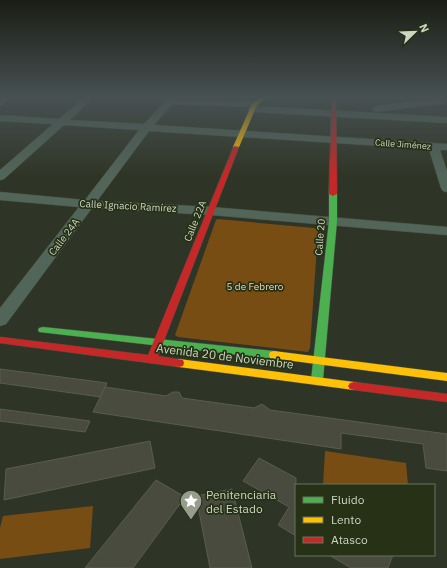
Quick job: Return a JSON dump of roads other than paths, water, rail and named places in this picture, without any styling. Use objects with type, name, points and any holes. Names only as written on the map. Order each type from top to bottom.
[{"type":"main road","name":"Calle 22A","points":[[152,358],[245,124]]},
{"type":"main road","name":"Calle 20","points":[[317,380],[333,221],[335,124]]},
{"type":"main road","name":"Avenida 20 de Noviembre","points":[[32,328],[319,360],[447,377]]},
{"type":"main road","name":"Avenida 20 de Noviembre","points":[[0,340],[152,358],[447,398]]},
{"type":"street","points":[[0,176],[59,124]]},
{"type":"street","name":"Calle Jiménez","points":[[82,124],[447,147]]},
{"type":"street","name":"Calle 24A","points":[[3,324],[88,204],[150,124]]},
{"type":"street","points":[[433,146],[447,188]]},
{"type":"street","name":"Calle Ignacio Ramírez","points":[[0,196],[88,204],[211,211],[447,231]]},
{"type":"place","name":"Penitenciaria del Estado","points":[[191,520]]},
{"type":"park label","name":"5 de Febrero","points":[[255,286]]}]
